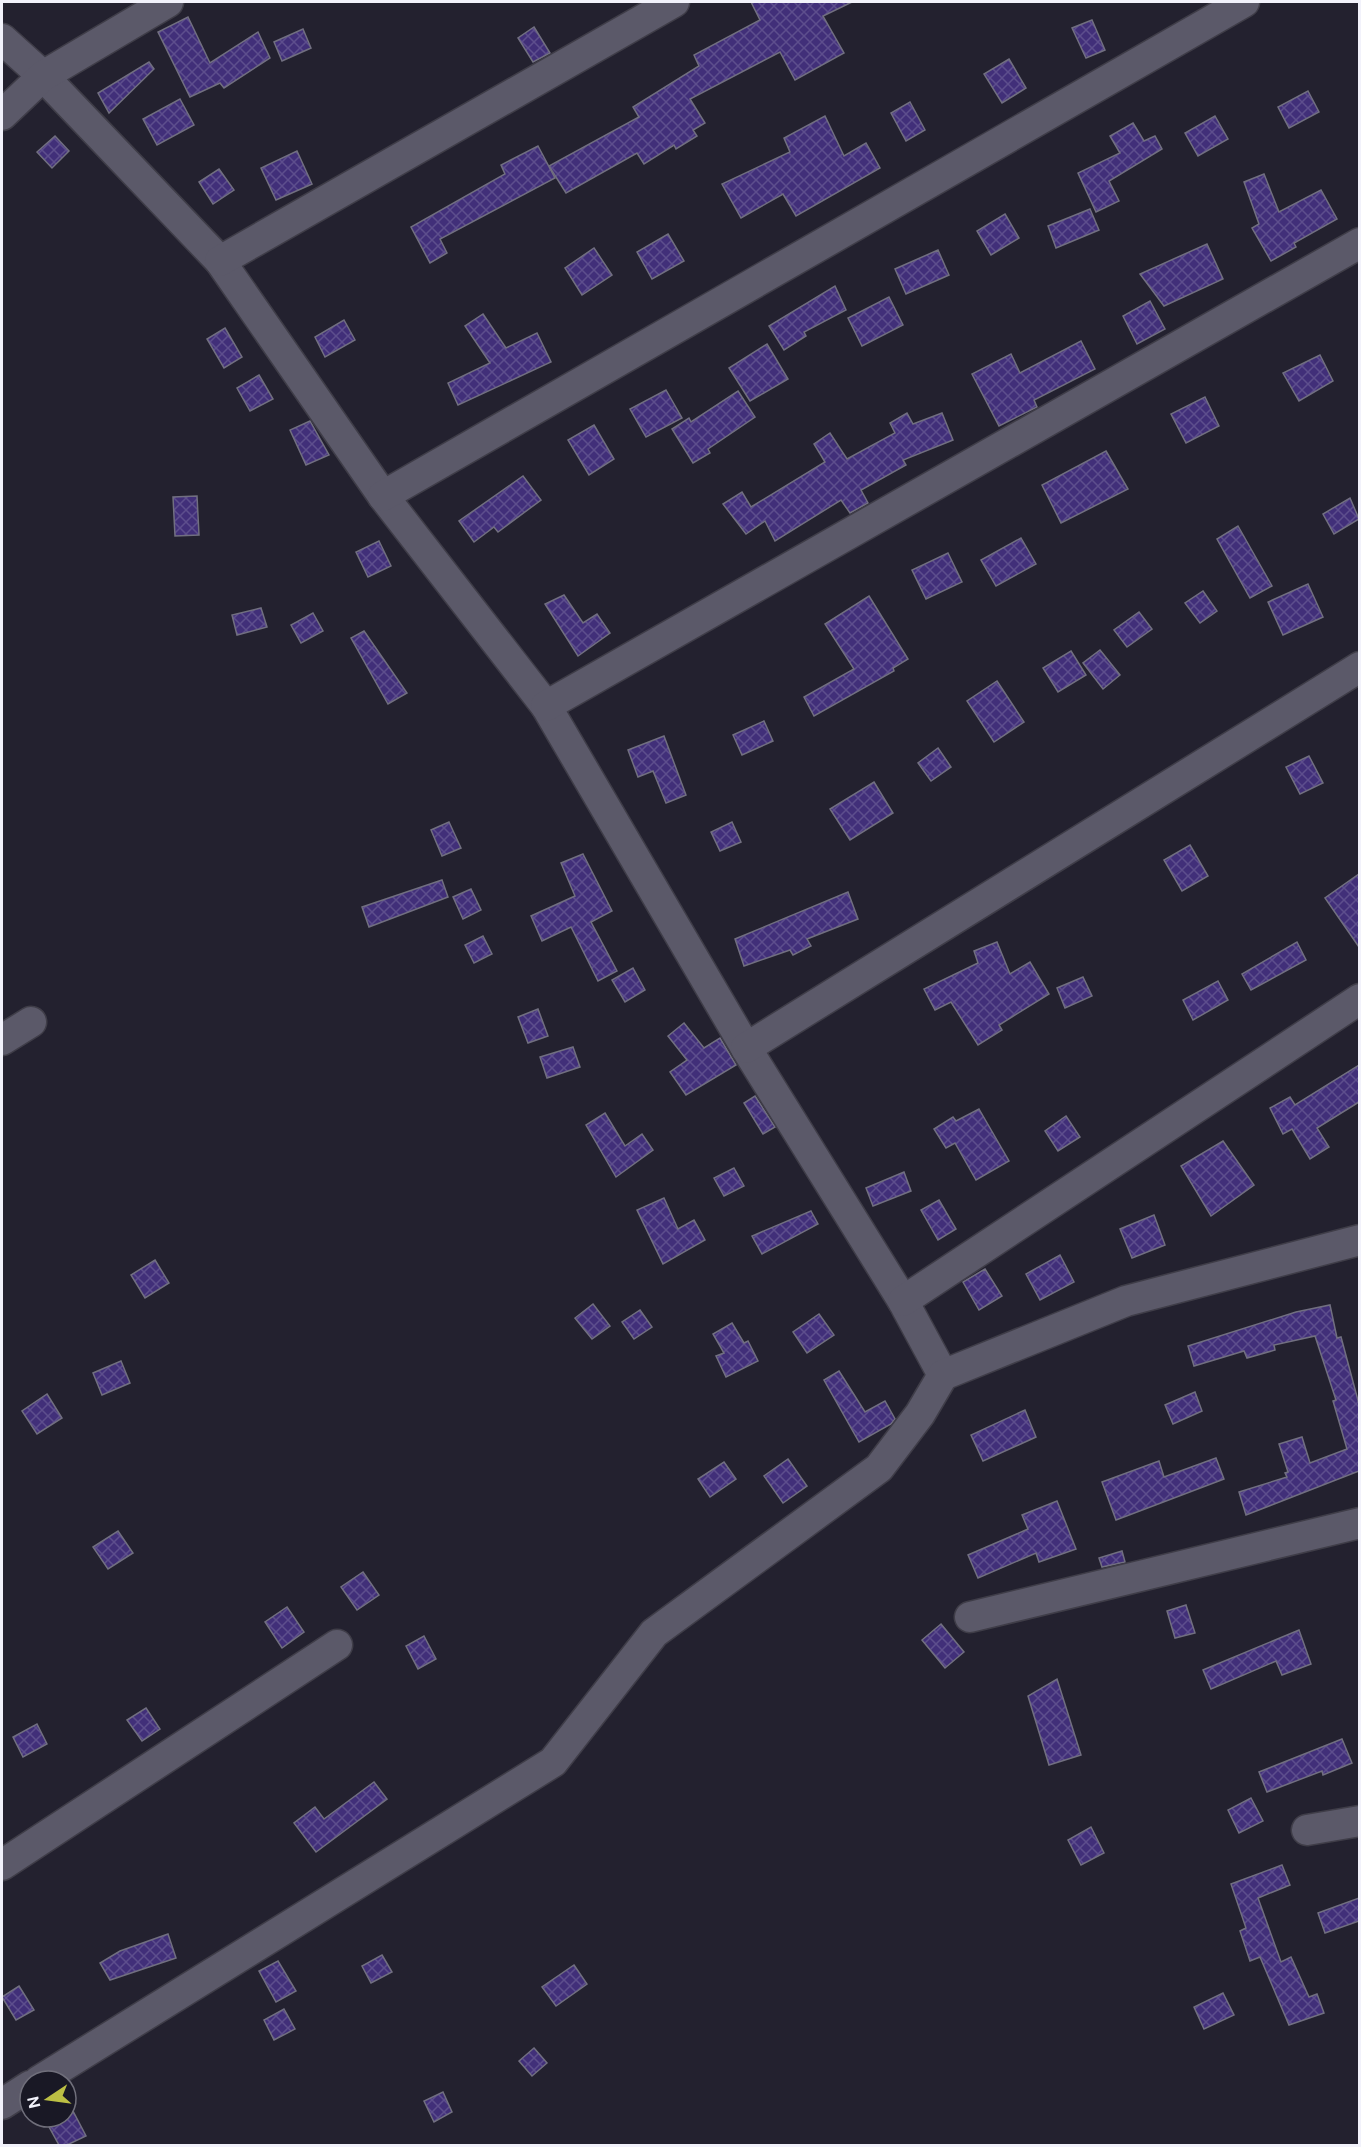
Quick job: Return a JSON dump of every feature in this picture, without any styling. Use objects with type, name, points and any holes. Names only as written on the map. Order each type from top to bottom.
[{"type":"street","points":[[2,115],[43,76],[168,2]]},
{"type":"street","points":[[220,261],[675,2]]},
{"type":"street","points":[[383,496],[1244,2]]},
{"type":"street","points":[[2,39],[43,76],[220,261],[383,496],[546,706],[746,1048],[903,1300],[943,1375]]},
{"type":"street","points":[[546,706],[1359,243]]},
{"type":"street","points":[[746,1048],[1359,668]]},
{"type":"street","points":[[903,1300],[1359,999]]},
{"type":"street","points":[[2,1040],[31,1022]]},
{"type":"street","points":[[58,2069],[553,1762],[654,1633],[879,1468],[920,1414],[943,1375],[1126,1301],[1359,1240]]},
{"type":"street","points":[[970,1617],[1359,1522]]},
{"type":"street","points":[[2,1865],[337,1645]]},
{"type":"street","points":[[1307,1830],[1359,1821]]},
{"type":"street","points":[[2,2104],[18,2094]]},
{"type":"building","points":[[751,2],[852,2],[823,16],[844,53],[795,80],[780,52],[690,99],[705,123],[693,130],[697,136],[676,149],[674,145],[644,164],[637,153],[566,193],[549,166],[639,117],[633,107],[699,66],[694,55],[760,20]]},
{"type":"building","points":[[188,17],[210,63],[258,32],[270,58],[224,88],[220,83],[190,97],[158,32]]},
{"type":"building","points":[[1092,20],[1105,50],[1086,58],[1072,28]]},
{"type":"building","points":[[534,27],[550,53],[533,62],[518,38]]},
{"type":"building","points":[[303,29],[311,48],[282,61],[274,42]]},
{"type":"building","points":[[1009,59],[1026,88],[1002,103],[984,74]]},
{"type":"building","points":[[149,62],[154,69],[109,113],[98,93]]},
{"type":"building","points":[[1308,91],[1319,112],[1289,128],[1278,107]]},
{"type":"building","points":[[180,99],[194,125],[157,145],[143,119]]},
{"type":"building","points":[[910,102],[925,130],[906,141],[891,113]]},
{"type":"building","points":[[825,116],[844,156],[866,143],[880,168],[796,216],[783,194],[741,218],[722,184],[790,152],[784,138]]},
{"type":"building","points":[[1215,116],[1228,139],[1198,156],[1185,133]]},
{"type":"building","points":[[1133,123],[1144,141],[1155,136],[1162,149],[1109,181],[1119,201],[1096,212],[1078,173],[1120,153],[1110,136]]},
{"type":"building","points":[[55,136],[69,151],[52,168],[37,152]]},
{"type":"building","points":[[538,146],[555,178],[440,239],[447,253],[430,263],[411,227],[505,174],[501,165]]},
{"type":"building","points":[[297,151],[312,184],[276,200],[261,168]]},
{"type":"building","points":[[219,169],[234,190],[213,204],[199,182]]},
{"type":"building","points":[[1264,174],[1279,212],[1321,190],[1337,219],[1294,243],[1296,247],[1271,261],[1252,228],[1259,224],[1244,182]]},
{"type":"building","points":[[1090,209],[1099,230],[1056,248],[1048,226]]},
{"type":"building","points":[[1005,214],[1019,238],[991,255],[977,231]]},
{"type":"building","points":[[668,234],[684,261],[652,279],[637,252]]},
{"type":"building","points":[[1207,244],[1223,279],[1164,306],[1140,274]]},
{"type":"building","points":[[594,248],[612,275],[582,295],[565,268]]},
{"type":"building","points":[[938,250],[949,275],[906,294],[895,269]]},
{"type":"building","points":[[835,286],[846,310],[804,332],[806,336],[784,350],[769,326]]},
{"type":"building","points":[[889,297],[903,325],[862,346],[848,318]]},
{"type":"building","points":[[1150,301],[1165,329],[1137,344],[1123,316]]},
{"type":"building","points":[[483,314],[506,348],[537,333],[551,362],[458,405],[448,383],[490,363],[465,326]]},
{"type":"building","points":[[344,320],[355,340],[325,357],[315,337]]},
{"type":"building","points":[[225,328],[242,357],[224,368],[207,339]]},
{"type":"building","points":[[1081,341],[1095,369],[1034,400],[1037,407],[999,426],[972,374],[1011,354],[1020,373]]},
{"type":"building","points":[[767,344],[788,379],[750,401],[729,368]]},
{"type":"building","points":[[1320,355],[1333,381],[1299,401],[1283,373]]},
{"type":"building","points":[[259,375],[273,399],[250,411],[237,388]]},
{"type":"building","points":[[666,390],[682,418],[646,437],[630,409]]},
{"type":"building","points":[[738,391],[755,417],[708,449],[710,453],[693,463],[672,429],[689,418],[691,422]]},
{"type":"building","points":[[1205,397],[1219,426],[1186,443],[1171,414]]},
{"type":"building","points":[[907,413],[913,424],[942,413],[953,440],[903,460],[906,465],[861,490],[868,503],[850,513],[841,500],[775,541],[765,521],[746,534],[723,504],[742,492],[751,507],[825,462],[814,444],[830,433],[847,459],[895,433],[890,423]]},
{"type":"building","points":[[310,421],[329,455],[306,465],[290,430]]},
{"type":"building","points":[[594,425],[614,459],[589,475],[568,440]]},
{"type":"building","points":[[1106,451],[1128,489],[1061,523],[1042,485]]},
{"type":"building","points":[[523,476],[541,500],[498,532],[494,527],[474,542],[459,521]]},
{"type":"building","points":[[197,496],[199,535],[175,536],[173,497]]},
{"type":"building","points":[[1350,498],[1359,519],[1334,534],[1323,514]]},
{"type":"building","points":[[1238,526],[1272,586],[1250,598],[1217,539]]},
{"type":"building","points":[[1021,538],[1036,564],[996,586],[981,560]]},
{"type":"building","points":[[379,541],[391,566],[368,577],[356,552]]},
{"type":"building","points":[[948,553],[962,582],[926,599],[912,570]]},
{"type":"building","points":[[1308,584],[1323,617],[1283,635],[1268,602]]},
{"type":"building","points":[[1203,591],[1217,611],[1200,623],[1185,603]]},
{"type":"building","points":[[564,595],[583,623],[597,614],[610,633],[578,656],[545,604]]},
{"type":"building","points":[[869,596],[908,659],[893,668],[894,671],[814,716],[804,697],[854,669],[825,624]]},
{"type":"building","points":[[261,608],[267,627],[237,635],[232,615]]},
{"type":"building","points":[[1139,612],[1152,629],[1127,647],[1114,630]]},
{"type":"building","points":[[313,613],[323,631],[301,643],[291,625]]},
{"type":"building","points":[[364,631],[407,693],[388,704],[351,638]]},
{"type":"building","points":[[1100,650],[1120,675],[1103,689],[1083,663]]},
{"type":"building","points":[[1071,651],[1086,675],[1058,692],[1043,668]]},
{"type":"building","points":[[997,681],[1024,722],[994,742],[967,701]]},
{"type":"building","points":[[764,721],[773,741],[742,755],[733,735]]},
{"type":"building","points":[[664,736],[686,795],[666,803],[653,771],[638,777],[628,750]]},
{"type":"building","points":[[938,748],[951,767],[931,781],[918,763]]},
{"type":"building","points":[[1309,756],[1323,783],[1300,794],[1286,767]]},
{"type":"building","points":[[874,782],[893,813],[850,840],[830,809]]},
{"type":"building","points":[[449,822],[461,848],[442,856],[431,830]]},
{"type":"building","points":[[732,822],[741,842],[720,851],[711,832]]},
{"type":"building","points":[[1190,845],[1208,876],[1182,891],[1164,860]]},
{"type":"building","points":[[583,854],[612,911],[591,922],[617,971],[598,981],[571,927],[542,941],[531,916],[575,896],[561,863]]},
{"type":"building","points":[[1359,874],[1359,947],[1325,898]]},
{"type":"building","points":[[442,880],[448,897],[369,927],[362,907]]},
{"type":"building","points":[[471,889],[481,910],[463,919],[453,897]]},
{"type":"building","points":[[848,892],[858,919],[807,939],[811,946],[793,955],[790,950],[744,966],[735,939]]},
{"type":"building","points":[[483,936],[492,954],[474,963],[465,945]]},
{"type":"building","points":[[997,942],[1010,974],[1030,962],[1049,994],[999,1025],[1002,1030],[978,1045],[951,1002],[935,1010],[924,989],[978,963],[974,951]]},
{"type":"building","points":[[1297,942],[1306,960],[1251,990],[1242,974]]},
{"type":"building","points":[[633,968],[645,990],[625,1002],[612,980]]},
{"type":"building","points":[[1083,977],[1092,996],[1065,1008],[1057,988]]},
{"type":"building","points":[[1218,981],[1228,1000],[1193,1020],[1183,1000]]},
{"type":"building","points":[[538,1009],[548,1036],[528,1043],[518,1017]]},
{"type":"building","points":[[684,1023],[704,1048],[720,1038],[736,1065],[686,1095],[670,1072],[687,1060],[668,1036]]},
{"type":"building","points":[[573,1047],[580,1067],[547,1078],[540,1057]]},
{"type":"building","points":[[1359,1065],[1359,1102],[1317,1128],[1329,1147],[1310,1159],[1292,1129],[1283,1134],[1270,1108],[1290,1097],[1295,1105]]},
{"type":"building","points":[[755,1096],[775,1127],[763,1134],[744,1103]]},
{"type":"building","points":[[979,1109],[1009,1161],[976,1180],[955,1143],[946,1148],[934,1129],[953,1117],[956,1121]]},
{"type":"building","points":[[605,1113],[625,1146],[642,1134],[653,1150],[616,1177],[586,1125]]},
{"type":"building","points":[[1066,1116],[1080,1137],[1058,1151],[1045,1131]]},
{"type":"building","points":[[1223,1141],[1254,1185],[1211,1216],[1181,1166]]},
{"type":"building","points":[[734,1168],[744,1186],[724,1196],[714,1178]]},
{"type":"building","points":[[904,1172],[911,1191],[873,1206],[866,1188]]},
{"type":"building","points":[[664,1198],[678,1229],[694,1220],[705,1240],[663,1264],[637,1210]]},
{"type":"building","points":[[939,1200],[956,1229],[938,1240],[921,1210]]},
{"type":"building","points":[[811,1211],[818,1224],[762,1254],[752,1236]]},
{"type":"building","points":[[1154,1215],[1165,1245],[1132,1258],[1120,1229]]},
{"type":"building","points":[[1060,1255],[1074,1282],[1040,1300],[1026,1274]]},
{"type":"building","points":[[155,1260],[169,1283],[145,1298],[131,1275]]},
{"type":"building","points":[[985,1269],[1002,1296],[979,1310],[963,1282]]},
{"type":"building","points":[[593,1304],[610,1326],[592,1339],[575,1318]]},
{"type":"building","points":[[1330,1305],[1337,1338],[1341,1337],[1359,1404],[1359,1471],[1246,1515],[1239,1492],[1287,1477],[1285,1473],[1288,1472],[1279,1444],[1302,1437],[1310,1463],[1347,1449],[1333,1401],[1336,1400],[1315,1336],[1274,1345],[1275,1350],[1247,1358],[1244,1351],[1194,1366],[1188,1346],[1296,1312]]},
{"type":"building","points":[[640,1310],[652,1327],[634,1339],[622,1322]]},
{"type":"building","points":[[819,1314],[834,1335],[807,1353],[793,1332]]},
{"type":"building","points":[[732,1323],[744,1343],[748,1341],[758,1361],[726,1377],[716,1356],[724,1353],[713,1334]]},
{"type":"building","points":[[121,1361],[130,1383],[102,1395],[93,1373]]},
{"type":"building","points":[[839,1371],[865,1412],[885,1401],[895,1419],[891,1424],[859,1442],[824,1380]]},
{"type":"building","points":[[1195,1392],[1202,1411],[1173,1424],[1165,1405]]},
{"type":"building","points":[[47,1394],[62,1418],[37,1434],[22,1411]]},
{"type":"building","points":[[1025,1410],[1036,1437],[983,1461],[971,1435]]},
{"type":"building","points":[[1216,1458],[1224,1479],[1116,1520],[1102,1482],[1159,1461],[1164,1477]]},
{"type":"building","points":[[788,1459],[807,1486],[783,1503],[764,1476]]},
{"type":"building","points":[[724,1462],[736,1479],[710,1497],[698,1479]]},
{"type":"building","points":[[1057,1501],[1076,1549],[1039,1562],[1036,1553],[978,1578],[968,1555],[1028,1529],[1022,1515]]},
{"type":"building","points":[[118,1531],[133,1553],[108,1569],[93,1547]]},
{"type":"building","points":[[1122,1551],[1125,1562],[1102,1567],[1099,1558]]},
{"type":"building","points":[[363,1572],[379,1595],[357,1610],[341,1587]]},
{"type":"building","points":[[1186,1605],[1195,1633],[1175,1638],[1167,1611]]},
{"type":"building","points":[[287,1607],[304,1632],[282,1648],[265,1622]]},
{"type":"building","points":[[941,1624],[964,1652],[945,1668],[922,1640]]},
{"type":"building","points":[[1299,1630],[1311,1664],[1282,1675],[1276,1661],[1211,1689],[1203,1670]]},
{"type":"building","points":[[424,1636],[436,1659],[418,1669],[406,1646]]},
{"type":"building","points":[[1057,1679],[1081,1755],[1049,1765],[1028,1696]]},
{"type":"building","points":[[146,1708],[160,1729],[142,1741],[127,1720]]},
{"type":"building","points":[[37,1724],[47,1744],[23,1757],[13,1737]]},
{"type":"building","points":[[1342,1739],[1352,1763],[1323,1775],[1322,1771],[1267,1792],[1259,1772]]},
{"type":"building","points":[[374,1782],[387,1799],[316,1852],[294,1823],[315,1807],[324,1819]]},
{"type":"building","points":[[1251,1798],[1263,1821],[1239,1833],[1228,1810]]},
{"type":"building","points":[[1091,1827],[1104,1853],[1081,1865],[1068,1840]]},
{"type":"building","points":[[1282,1865],[1290,1885],[1258,1898],[1281,1962],[1291,1957],[1309,1997],[1317,1994],[1324,2013],[1289,2025],[1260,1957],[1250,1961],[1240,1931],[1246,1928],[1231,1884]]},
{"type":"building","points":[[1359,1898],[1359,1921],[1325,1933],[1318,1913]]},
{"type":"building","points":[[168,1934],[176,1958],[110,1980],[100,1963],[120,1951]]},
{"type":"building","points":[[382,1955],[392,1972],[371,1983],[362,1966]]},
{"type":"building","points":[[278,1961],[296,1991],[276,2002],[259,1971]]},
{"type":"building","points":[[574,1965],[587,1984],[556,2006],[542,1987]]},
{"type":"building","points":[[19,1986],[34,2010],[16,2020],[2,1997]]},
{"type":"building","points":[[1223,1993],[1234,2015],[1204,2029],[1194,2007]]},
{"type":"building","points":[[284,2009],[295,2029],[274,2040],[264,2020]]},
{"type":"building","points":[[534,2048],[547,2063],[532,2076],[519,2061]]},
{"type":"building","points":[[443,2092],[452,2112],[434,2122],[424,2101]]},
{"type":"building","points":[[78,2121],[86,2136],[67,2145],[59,2145],[50,2129],[78,2129]]}]
